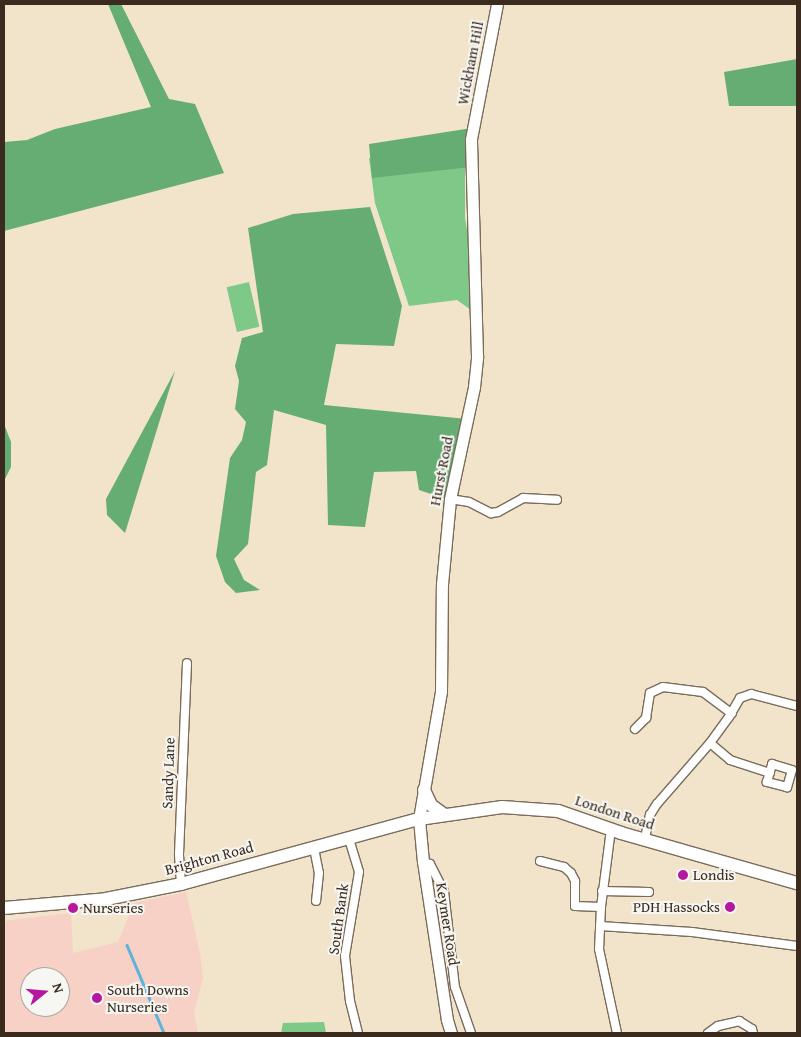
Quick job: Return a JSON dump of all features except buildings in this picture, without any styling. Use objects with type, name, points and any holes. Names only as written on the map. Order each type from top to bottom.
[{"type":"main road","name":"Wickham Hill","points":[[472,128],[496,4]]},
{"type":"main road","name":"Hurst Road","points":[[419,819],[441,691],[442,584],[450,499],[468,419],[477,356],[477,305],[471,167],[472,128]]},
{"type":"main road","points":[[424,790],[431,805],[444,815]]},
{"type":"main road","name":"London Road","points":[[419,819],[502,807],[558,811],[611,829],[797,883]]},
{"type":"main road","name":"Brighton Road","points":[[4,908],[106,899],[182,884],[419,819]]},
{"type":"main road","name":"Keymer Road","points":[[419,819],[423,862],[452,1033]]},
{"type":"street","points":[[450,499],[468,502],[491,513],[498,512],[523,498],[557,500]]},
{"type":"street","name":"Sandy Lane","points":[[182,884],[179,854],[187,663]]},
{"type":"street","points":[[635,729],[646,718],[650,693],[663,687],[703,692],[732,714]]},
{"type":"street","points":[[645,838],[650,815],[657,804],[710,743],[732,714],[740,698],[746,695],[797,706]]},
{"type":"street","points":[[710,743],[730,760],[770,773]]},
{"type":"street","points":[[772,764],[792,770],[793,780],[787,787],[767,782],[770,773],[772,764]]},
{"type":"street","points":[[611,829],[602,891],[599,949],[616,1033]]},
{"type":"street","name":"South Bank","points":[[349,839],[359,872],[345,956],[350,1001],[358,1033]]},
{"type":"street","points":[[314,848],[319,873],[316,901]]},
{"type":"street","points":[[540,861],[564,867],[571,873],[574,881],[575,906],[601,907]]},
{"type":"street","points":[[423,862],[430,864],[444,891],[456,987],[471,1033]]},
{"type":"street","points":[[602,891],[649,892]]},
{"type":"street","points":[[600,926],[692,932],[797,946]]},
{"type":"street","points":[[708,1033],[718,1026],[739,1021],[752,1029],[753,1033]]},
{"type":"shaded area","name":"South Downs Nurseries","points":[[186,892],[200,953],[203,978],[194,1013],[198,1033],[4,1033],[4,921],[71,913],[73,953],[118,942],[134,903]]},
{"type":"green space","points":[[108,4],[121,4],[169,99],[195,104],[224,173],[4,231],[4,142],[27,140],[55,129],[151,107]]},
{"type":"green space","points":[[797,59],[797,106],[729,106],[724,72]]},
{"type":"green space","points":[[472,128],[471,167],[372,178],[369,144]]},
{"type":"green space","points":[[465,149],[465,218],[472,259],[475,313],[457,300],[409,306],[375,203],[369,158]]},
{"type":"green space","points":[[370,207],[402,306],[394,346],[336,344],[324,405],[467,419],[458,503],[419,490],[416,471],[374,472],[365,527],[328,525],[326,425],[274,410],[267,465],[256,472],[248,544],[234,559],[244,580],[260,590],[236,593],[225,582],[216,556],[230,458],[242,440],[246,422],[235,409],[239,381],[235,366],[242,338],[263,332],[248,228],[293,214]]},
{"type":"green space","points":[[249,282],[259,327],[237,332],[227,287]]},
{"type":"green space","points":[[175,371],[125,533],[107,515],[106,499]]},
{"type":"green space","points":[[4,424],[11,442],[11,467],[4,481]]},
{"type":"green space","points":[[324,1022],[326,1033],[281,1033],[283,1023]]},
{"type":"waterway","points":[[127,945],[164,1033]]},
{"type":"place","name":"Londis","points":[[683,875]]},
{"type":"place","name":"PDH Hassocks","points":[[730,907]]},
{"type":"place","name":"Nurseries","points":[[73,908]]},
{"type":"place","name":"South Downs Nurseries","points":[[97,998]]}]
